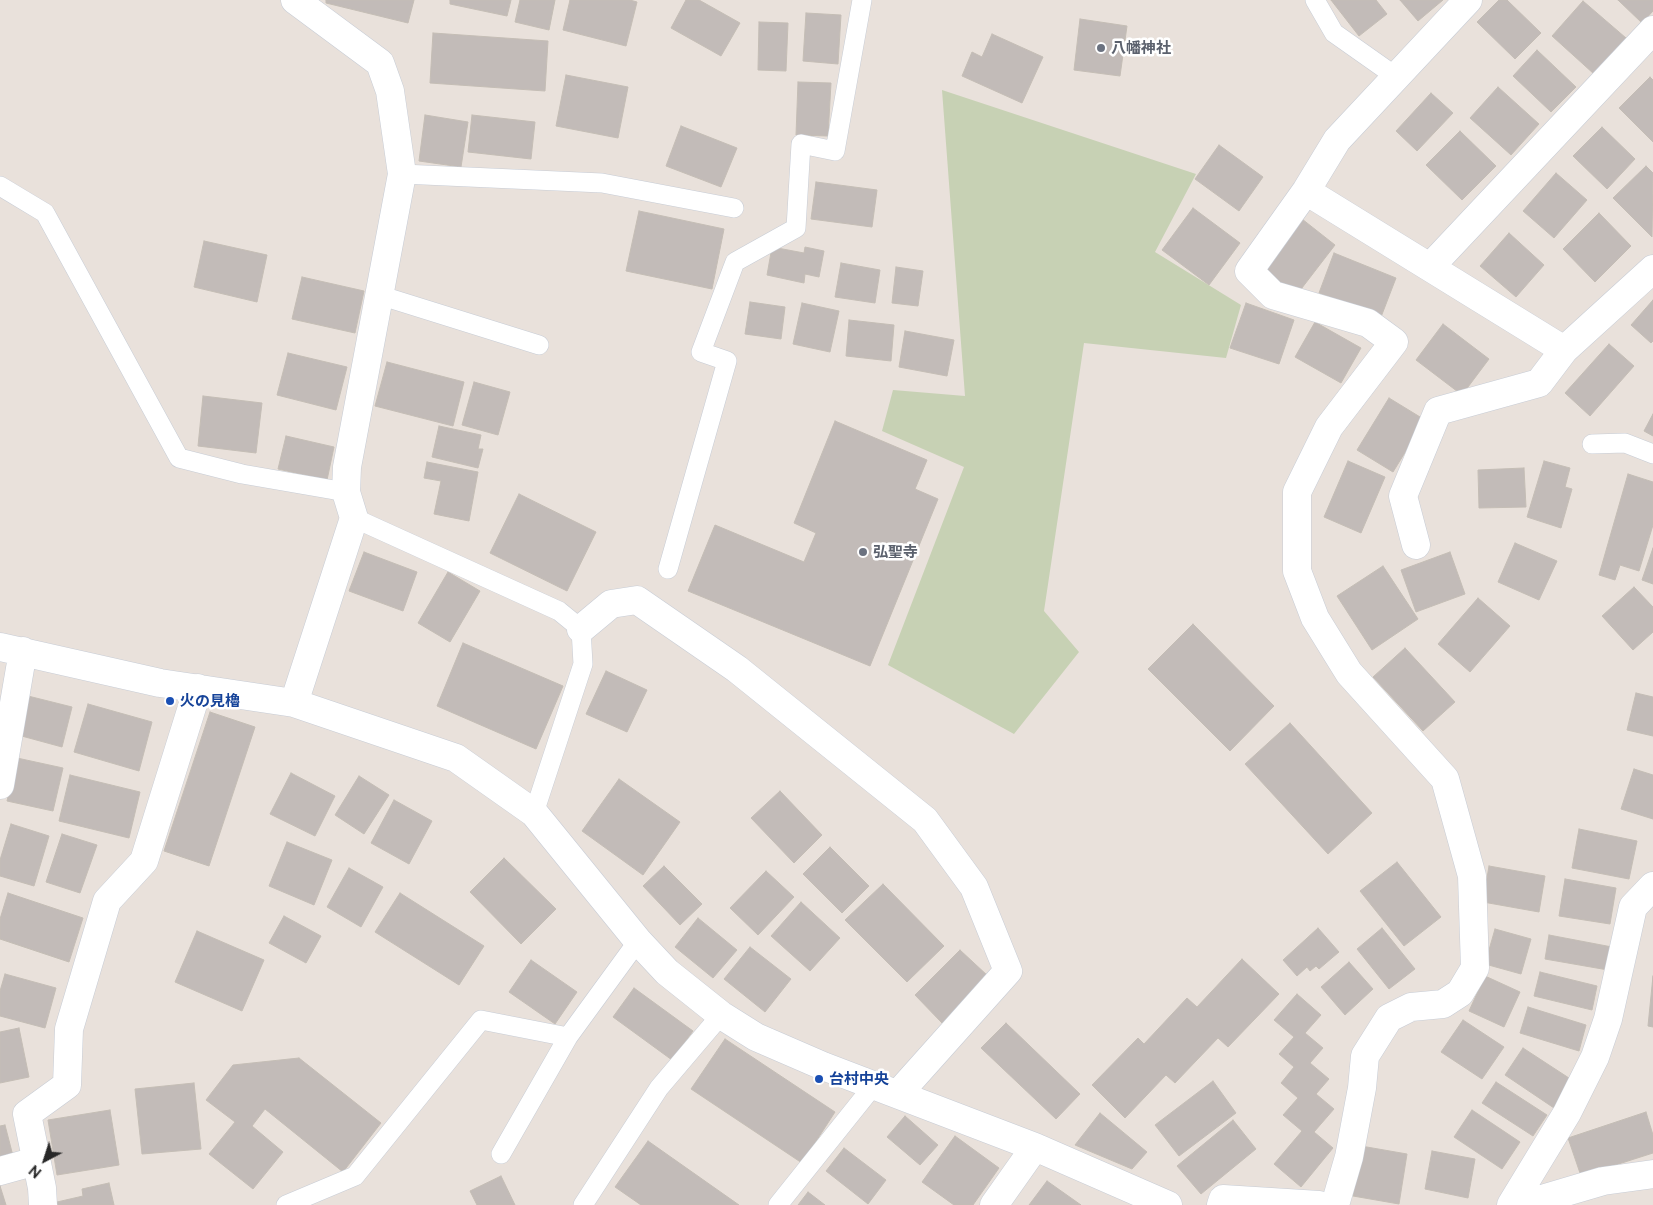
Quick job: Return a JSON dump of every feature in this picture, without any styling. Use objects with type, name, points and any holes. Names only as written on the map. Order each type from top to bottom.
[{"type":"street","points":[[1335,1205],[1349,1157],[1362,1088],[1365,1056],[1389,1018],[1411,1007],[1443,1004],[1460,993],[1475,968],[1472,876],[1444,779],[1349,673],[1315,618],[1297,571],[1297,492],[1329,427],[1394,342],[1368,323],[1273,296],[1249,271],[1306,191],[1337,140],[1468,0]]},
{"type":"street","points":[[294,703],[354,518],[346,492],[346,467],[402,174],[390,91],[380,63],[308,5]]},
{"type":"street","points":[[1430,267],[1653,30]]},
{"type":"street","points":[[1306,191],[1564,350]]},
{"type":"street","points":[[1416,545],[1403,496],[1438,411],[1539,383],[1564,350],[1653,269]]},
{"type":"street","points":[[581,629],[611,604],[638,600],[737,670],[926,820],[974,887],[1008,972],[886,1090]]},
{"type":"street","points":[[0,785],[11,649],[160,683],[294,703],[456,758],[534,813],[638,941],[668,972],[721,1016],[756,1037],[823,1066],[1035,1147],[1168,1205]]},
{"type":"street","points":[[42,1205],[42,1188],[27,1114],[67,1085],[69,1029],[107,901],[144,861],[198,688]]},
{"type":"street","points":[[1511,1205],[1567,1113],[1595,1057],[1608,1019],[1633,907],[1653,886]]},
{"type":"street","points":[[994,1205],[1035,1147]]},
{"type":"street","points":[[0,1170],[36,1161]]},
{"type":"street","points":[[1522,1205],[1602,1181],[1653,1174]]},
{"type":"street","points":[[1221,1205],[1223,1199],[1319,1205]]},
{"type":"lane","points":[[668,569],[727,361],[700,352],[735,262],[796,228],[801,144],[835,151],[862,0]]},
{"type":"lane","points":[[1315,0],[1334,33],[1395,76]]},
{"type":"lane","points":[[402,174],[602,183],[734,208]]},
{"type":"lane","points":[[0,186],[45,213],[179,458],[242,474],[346,492]]},
{"type":"lane","points":[[378,295],[538,346]]},
{"type":"lane","points":[[1592,444],[1625,443],[1653,454]]},
{"type":"lane","points":[[354,518],[559,611],[581,629],[583,664],[534,813]]},
{"type":"lane","points":[[501,1154],[568,1037],[638,941]]},
{"type":"lane","points":[[583,1205],[659,1088],[721,1016]]},
{"type":"lane","points":[[286,1205],[355,1176],[481,1020],[568,1037]]},
{"type":"lane","points":[[778,1205],[886,1090]]},
{"type":"green space","points":[[942,90],[1196,174],[1155,252],[1241,305],[1226,358],[1084,343],[1044,611],[1079,652],[1014,734],[888,665],[964,467],[882,431],[893,390],[965,396]]},
{"type":"building","points":[[326,0],[414,0],[408,23],[326,3]]},
{"type":"building","points":[[450,0],[511,0],[507,16],[450,4]]},
{"type":"building","points":[[520,0],[555,0],[549,30],[515,22]]},
{"type":"building","points":[[570,0],[630,0],[637,2],[626,46],[563,30]]},
{"type":"building","points":[[686,0],[699,0],[740,23],[721,56],[671,28]]},
{"type":"building","points":[[1331,0],[1376,0],[1387,14],[1359,36]]},
{"type":"building","points":[[1400,0],[1443,0],[1418,21]]},
{"type":"building","points":[[1499,0],[1507,0],[1541,33],[1515,59],[1477,22]]},
{"type":"building","points":[[1618,0],[1653,0],[1653,11],[1642,23]]},
{"type":"building","points":[[1583,1],[1626,38],[1594,74],[1552,36]]},
{"type":"building","points":[[806,13],[841,15],[838,64],[803,61]]},
{"type":"building","name":"八幡神社","points":[[1080,19],[1127,26],[1120,76],[1074,70]]},
{"type":"building","points":[[759,22],[788,23],[786,71],[758,70]]},
{"type":"building","points":[[433,33],[548,41],[545,91],[430,83]]},
{"type":"building","points":[[992,34],[1043,57],[1022,103],[962,76],[972,52],[982,57]]},
{"type":"building","points":[[1537,50],[1576,87],[1551,112],[1513,76]]},
{"type":"building","points":[[566,75],[628,87],[618,138],[556,126]]},
{"type":"building","points":[[1650,77],[1653,80],[1653,142],[1619,108]]},
{"type":"building","points":[[798,82],[831,83],[828,136],[796,135]]},
{"type":"building","points":[[1498,87],[1539,124],[1511,155],[1470,118]]},
{"type":"building","points":[[1431,93],[1453,113],[1417,151],[1396,131]]},
{"type":"building","points":[[425,115],[468,122],[461,167],[419,161]]},
{"type":"building","points":[[472,115],[535,122],[531,159],[468,152]]},
{"type":"building","points":[[681,126],[737,148],[721,187],[666,166]]},
{"type":"building","points":[[1602,127],[1635,159],[1607,189],[1573,156]]},
{"type":"building","points":[[1460,131],[1496,166],[1462,200],[1426,165]]},
{"type":"building","points":[[1219,145],[1263,177],[1239,211],[1195,179]]},
{"type":"building","points":[[1646,166],[1653,173],[1652,237],[1613,198]]},
{"type":"building","points":[[1556,173],[1587,200],[1554,238],[1523,211]]},
{"type":"building","points":[[816,182],[877,190],[872,227],[811,219]]},
{"type":"building","points":[[1193,208],[1240,243],[1209,285],[1162,250]]},
{"type":"building","points":[[639,211],[724,229],[712,289],[626,271]]},
{"type":"building","points":[[1599,213],[1631,246],[1595,282],[1563,249]]},
{"type":"building","points":[[1302,219],[1335,245],[1295,297],[1262,271]]},
{"type":"building","points":[[1509,233],[1544,265],[1516,297],[1480,266]]},
{"type":"building","points":[[204,241],[267,255],[257,302],[194,287]]},
{"type":"building","points":[[772,247],[804,253],[805,247],[824,251],[819,277],[805,274],[804,283],[767,275]]},
{"type":"building","points":[[1334,253],[1396,278],[1381,317],[1319,293]]},
{"type":"building","points":[[841,263],[880,270],[875,303],[835,297]]},
{"type":"building","points":[[896,267],[923,271],[918,306],[892,303]]},
{"type":"building","points":[[302,277],[364,291],[355,333],[292,319]]},
{"type":"building","points":[[1653,300],[1653,341],[1651,343],[1631,325]]},
{"type":"building","points":[[750,302],[785,307],[781,339],[745,334]]},
{"type":"building","points":[[802,303],[839,311],[830,352],[793,344]]},
{"type":"building","points":[[1246,303],[1294,320],[1279,364],[1230,348]]},
{"type":"building","points":[[849,320],[894,325],[891,361],[846,356]]},
{"type":"building","points":[[1315,322],[1361,348],[1341,383],[1295,357]]},
{"type":"building","points":[[1443,324],[1489,359],[1462,395],[1416,360]]},
{"type":"building","points":[[905,331],[954,340],[947,376],[899,367]]},
{"type":"building","points":[[1609,344],[1634,366],[1590,416],[1565,393]]},
{"type":"building","points":[[288,353],[347,367],[336,410],[277,395]]},
{"type":"building","points":[[387,362],[464,382],[453,426],[375,406]]},
{"type":"building","points":[[474,382],[510,392],[498,435],[462,425]]},
{"type":"building","points":[[203,396],[262,403],[256,453],[198,446]]},
{"type":"building","points":[[1389,398],[1425,420],[1393,472],[1357,450]]},
{"type":"building","points":[[1653,414],[1653,436],[1644,431]]},
{"type":"building","name":"弘聖寺","points":[[835,421],[927,460],[915,489],[938,499],[870,666],[688,591],[715,525],[804,562],[816,533],[794,523]]},
{"type":"building","points":[[439,426],[481,435],[478,449],[483,449],[478,468],[432,457]]},
{"type":"building","points":[[286,436],[334,447],[327,480],[278,469]]},
{"type":"building","points":[[1348,461],[1385,477],[1361,533],[1324,517]]},
{"type":"building","points":[[1544,461],[1570,468],[1565,487],[1572,489],[1561,528],[1527,517]]},
{"type":"building","points":[[427,462],[478,472],[469,521],[434,514],[441,481],[424,478]]},
{"type":"building","points":[[1524,468],[1526,507],[1479,508],[1478,470]]},
{"type":"building","points":[[1628,474],[1653,482],[1653,525],[1639,571],[1620,565],[1615,580],[1599,575]]},
{"type":"building","points":[[519,494],[596,532],[567,591],[490,553]]},
{"type":"building","points":[[1515,543],[1557,561],[1539,600],[1498,582]]},
{"type":"building","points":[[1653,548],[1653,584],[1642,580]]},
{"type":"building","points":[[364,552],[417,572],[403,611],[349,591]]},
{"type":"building","points":[[1450,552],[1465,594],[1416,612],[1401,570]]},
{"type":"building","points":[[1383,566],[1418,619],[1372,650],[1337,596]]},
{"type":"building","points":[[448,572],[480,591],[450,642],[418,623]]},
{"type":"building","points":[[1634,587],[1653,607],[1653,632],[1633,650],[1602,616]]},
{"type":"building","points":[[1478,598],[1510,626],[1470,672],[1438,644]]},
{"type":"building","points":[[1193,624],[1274,706],[1230,751],[1148,669]]},
{"type":"building","points":[[463,643],[563,686],[536,749],[437,706]]},
{"type":"building","points":[[1405,648],[1455,702],[1423,731],[1373,677]]},
{"type":"building","points":[[606,671],[647,690],[627,732],[586,714]]},
{"type":"building","points":[[1636,693],[1653,697],[1653,736],[1627,730]]},
{"type":"building","points":[[28,696],[72,707],[62,747],[18,735]]},
{"type":"building","points":[[88,704],[152,722],[139,771],[74,752]]},
{"type":"building","points":[[210,712],[255,727],[209,866],[164,851]]},
{"type":"building","points":[[1290,723],[1372,813],[1328,854],[1245,764]]},
{"type":"building","points":[[17,758],[63,768],[53,811],[7,801]]},
{"type":"building","points":[[1634,769],[1653,775],[1653,819],[1621,809]]},
{"type":"building","points":[[291,773],[335,796],[315,836],[270,814]]},
{"type":"building","points":[[70,775],[140,792],[129,838],[59,821]]},
{"type":"building","points":[[359,776],[389,795],[364,834],[335,815]]},
{"type":"building","points":[[619,779],[680,822],[643,875],[582,831]]},
{"type":"building","points":[[780,791],[822,835],[794,863],[751,818]]},
{"type":"building","points":[[394,800],[432,821],[409,864],[371,843]]},
{"type":"building","points":[[11,824],[49,836],[34,886],[0,876],[0,860]]},
{"type":"building","points":[[1579,829],[1637,841],[1629,879],[1572,868]]},
{"type":"building","points":[[62,834],[97,845],[80,893],[46,882]]},
{"type":"building","points":[[287,842],[332,860],[314,905],[269,886]]},
{"type":"building","points":[[830,847],[869,886],[842,913],[803,874]]},
{"type":"building","points":[[504,858],[556,909],[521,944],[470,892]]},
{"type":"building","points":[[1397,862],[1441,917],[1404,946],[1360,891]]},
{"type":"building","points":[[664,866],[702,904],[680,925],[643,886]]},
{"type":"building","points":[[1489,866],[1545,876],[1539,912],[1483,902]]},
{"type":"building","points":[[349,868],[383,887],[361,927],[327,907]]},
{"type":"building","points":[[766,871],[794,897],[758,935],[730,908]]},
{"type":"building","points":[[1565,879],[1616,888],[1610,924],[1559,916]]},
{"type":"building","points":[[883,884],[944,946],[907,982],[845,920]]},
{"type":"building","points":[[8,893],[83,918],[69,962],[0,939],[0,919]]},
{"type":"building","points":[[400,893],[484,946],[459,985],[375,932]]},
{"type":"building","points":[[801,902],[840,938],[810,971],[771,936]]},
{"type":"building","points":[[284,916],[321,936],[306,963],[269,943]]},
{"type":"building","points":[[698,918],[737,950],[713,978],[675,947]]},
{"type":"building","points":[[1318,928],[1339,952],[1319,969],[1316,966],[1310,971],[1307,967],[1297,976],[1283,960]]},
{"type":"building","points":[[1382,928],[1415,969],[1389,989],[1357,949]]},
{"type":"building","points":[[1495,929],[1531,939],[1521,974],[1485,964]]},
{"type":"building","points":[[197,931],[264,960],[242,1011],[175,982]]},
{"type":"building","points":[[1549,935],[1612,947],[1608,970],[1545,959]]},
{"type":"building","points":[[750,947],[791,979],[765,1012],[724,979]]},
{"type":"building","points":[[960,950],[988,976],[942,1023],[915,995]]},
{"type":"building","points":[[1242,959],[1279,994],[1228,1047],[1218,1038],[1175,1083],[1166,1075],[1125,1118],[1092,1085],[1138,1038],[1144,1044],[1187,998],[1197,1007]]},
{"type":"building","points":[[531,960],[577,992],[555,1024],[509,992]]},
{"type":"building","points":[[1349,962],[1373,989],[1345,1015],[1321,987]]},
{"type":"building","points":[[1540,972],[1597,986],[1592,1010],[1534,996]]},
{"type":"building","points":[[5,974],[56,988],[45,1028],[0,1016],[0,991]]},
{"type":"building","points":[[1485,976],[1520,992],[1504,1027],[1469,1011]]},
{"type":"building","points":[[1653,976],[1653,1027],[1648,1026]]},
{"type":"building","points":[[634,988],[693,1031],[672,1060],[613,1017]]},
{"type":"building","points":[[1297,994],[1321,1015],[1305,1033],[1323,1048],[1310,1063],[1329,1079],[1316,1094],[1334,1109],[1314,1132],[1333,1148],[1301,1187],[1274,1164],[1302,1131],[1283,1115],[1298,1098],[1281,1083],[1294,1067],[1279,1054],[1294,1037],[1274,1020]]},
{"type":"building","points":[[1528,1007],[1586,1025],[1579,1051],[1520,1033]]},
{"type":"building","points":[[1463,1020],[1504,1047],[1482,1079],[1441,1052]]},
{"type":"building","points":[[1006,1023],[1080,1094],[1056,1119],[981,1048]]},
{"type":"building","points":[[19,1028],[29,1077],[0,1083],[0,1032]]},
{"type":"building","points":[[725,1039],[835,1112],[802,1163],[691,1089]]},
{"type":"building","points":[[1523,1048],[1572,1080],[1554,1108],[1505,1075]]},
{"type":"building","points":[[299,1058],[381,1123],[343,1172],[265,1109],[252,1126],[283,1152],[253,1189],[209,1154],[235,1122],[206,1100],[233,1065]]},
{"type":"building","points":[[1213,1081],[1236,1113],[1179,1156],[1155,1125]]},
{"type":"building","points":[[1496,1082],[1547,1115],[1533,1136],[1482,1103]]},
{"type":"building","points":[[194,1083],[201,1149],[142,1154],[135,1089]]},
{"type":"building","points":[[110,1110],[119,1165],[57,1175],[48,1120]]},
{"type":"building","points":[[1472,1110],[1520,1142],[1502,1169],[1454,1137]]},
{"type":"building","points":[[1646,1112],[1653,1135],[1653,1153],[1581,1176],[1568,1138]]},
{"type":"building","points":[[1100,1113],[1147,1152],[1132,1169],[1075,1145]]},
{"type":"building","points":[[905,1116],[938,1145],[920,1165],[887,1137]]},
{"type":"building","points":[[1233,1120],[1256,1149],[1201,1194],[1177,1166]]},
{"type":"building","points":[[5,1125],[13,1156],[0,1159],[0,1126]]},
{"type":"building","points":[[955,1136],[999,1168],[973,1205],[954,1205],[922,1182]]},
{"type":"building","points":[[648,1141],[739,1205],[641,1205],[615,1187]]},
{"type":"building","points":[[1361,1146],[1407,1154],[1399,1204],[1353,1196]]},
{"type":"building","points":[[844,1148],[886,1180],[868,1204],[826,1171]]},
{"type":"building","points":[[1432,1151],[1475,1159],[1468,1198],[1425,1189]]},
{"type":"building","points":[[501,1176],[515,1205],[477,1205],[470,1191]]},
{"type":"building","points":[[1047,1181],[1081,1205],[1029,1205]]},
{"type":"building","points":[[109,1183],[114,1205],[58,1205],[57,1202],[83,1196],[82,1189]]},
{"type":"building","points":[[0,1186],[6,1205],[0,1205]]},
{"type":"building","points":[[808,1192],[825,1205],[798,1205]]},
{"type":"place","name":"八幡神社","points":[[1101,48]]},
{"type":"place","name":"弘聖寺","points":[[863,552]]},
{"type":"place","name":"火の見櫓","points":[[170,701]]},
{"type":"place","name":"台村中央","points":[[819,1079]]}]
